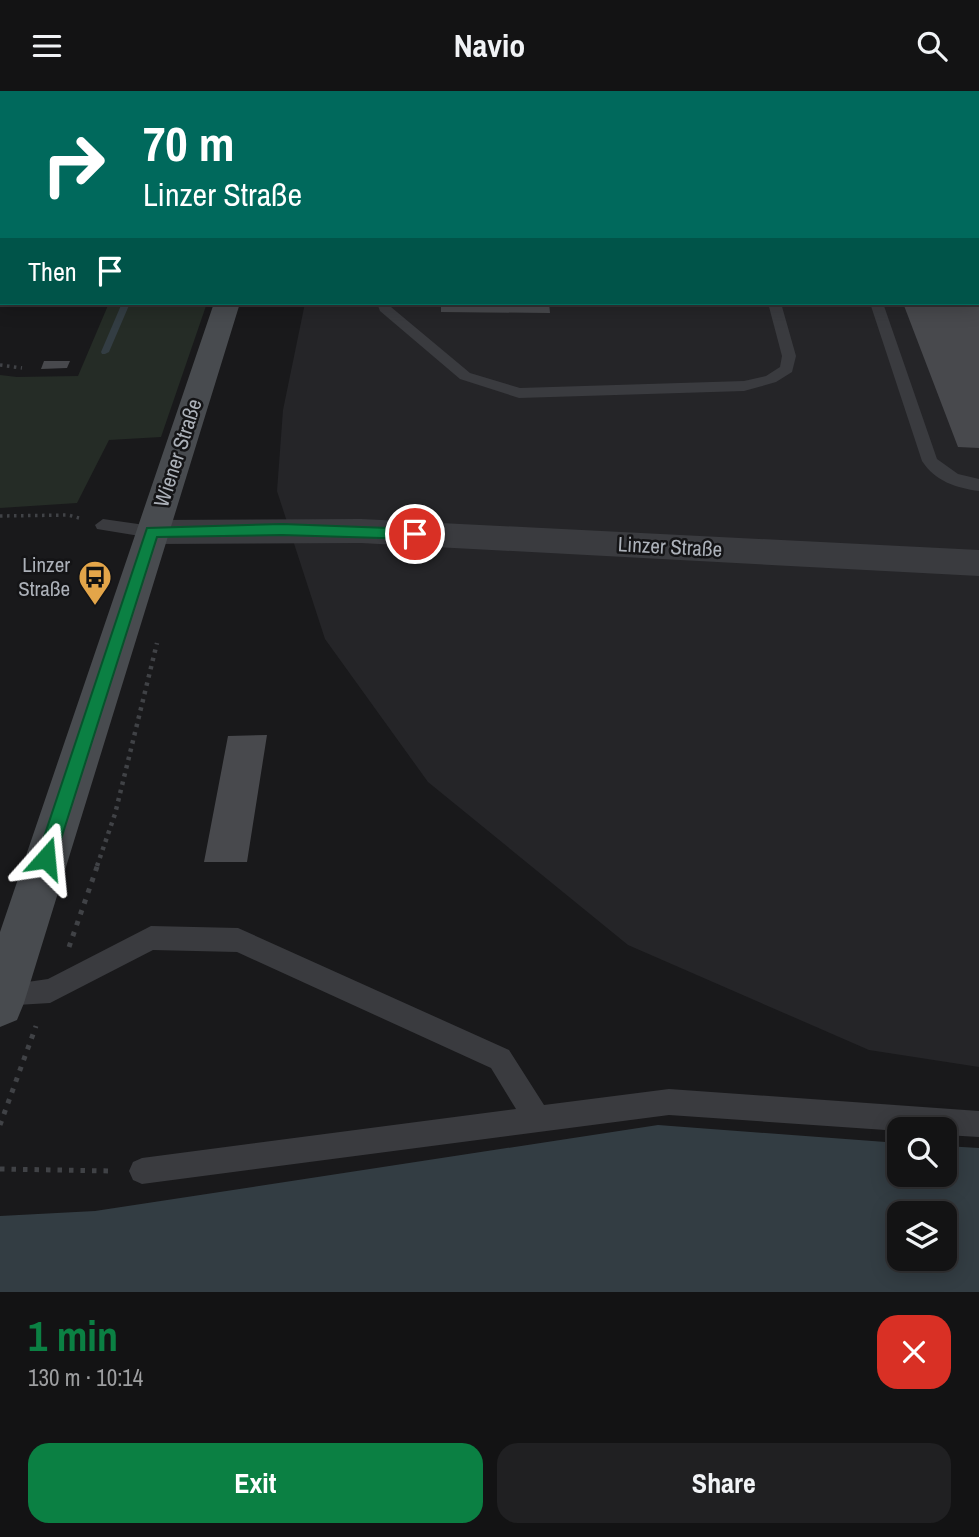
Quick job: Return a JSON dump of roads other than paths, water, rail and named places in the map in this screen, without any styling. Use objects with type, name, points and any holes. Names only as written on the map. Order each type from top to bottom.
[{"type":"main road","name":"Wiener Straße","points":[[1,1000],[226,305]]},
{"type":"street","name":"Linzer Straße","points":[[152,532],[361,531],[979,562]]},
{"type":"lane","points":[[385,305],[465,376],[519,393],[744,386],[771,379],[787,369],[789,356],[775,305]]},
{"type":"lane","points":[[877,305],[930,461],[942,474],[962,483],[979,485]]},
{"type":"lane","points":[[103,526],[152,532]]},
{"type":"lane","points":[[1,1000],[50,991],[151,938],[239,940],[500,1059],[538,1120]]},
{"type":"lane","points":[[142,1171],[669,1102],[979,1124]]},
{"type":"waterway","points":[[105,352],[125,305]]},
{"type":"place","name":"Linzer Straße","points":[[95,607]]}]
